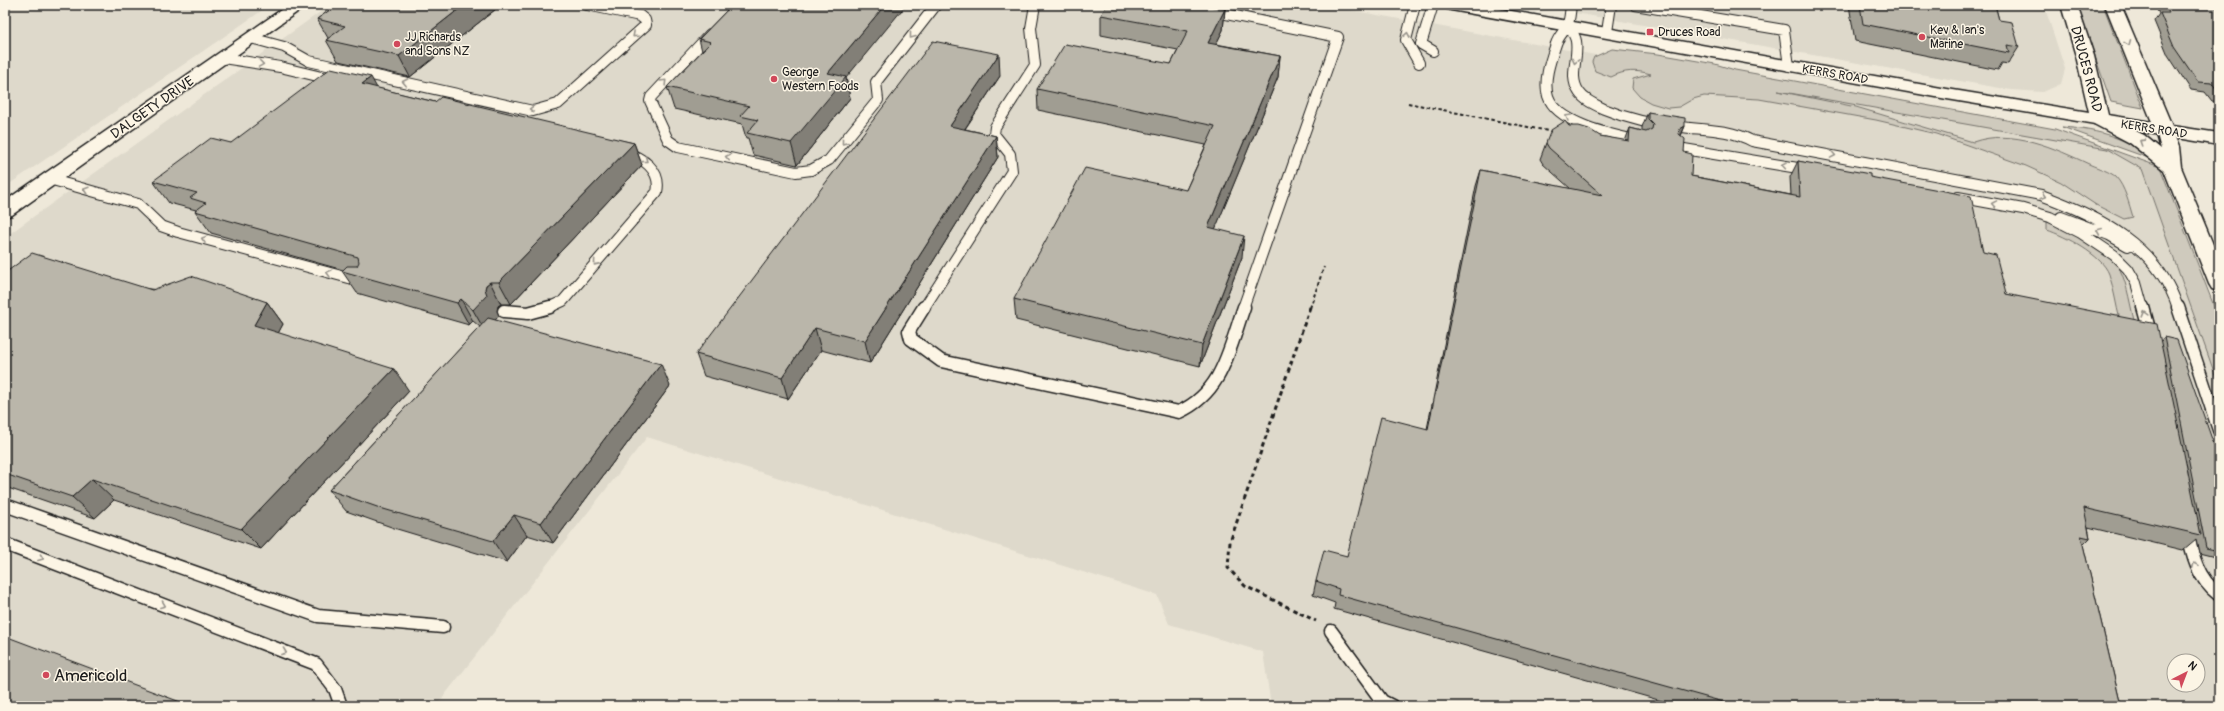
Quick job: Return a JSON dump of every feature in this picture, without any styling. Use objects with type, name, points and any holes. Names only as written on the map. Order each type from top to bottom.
[{"type":"main road","name":"DALGETY DRIVE","points":[[5,210],[299,5]]},
{"type":"main road","name":"KERRS ROAD","points":[[1451,5],[1789,66],[2219,139]]},
{"type":"main road","name":"DRUCES ROAD","points":[[2069,5],[2085,56],[2100,120],[2138,139],[2172,167]]},
{"type":"main road","name":"DRUCES ROAD","points":[[2113,5],[2165,131],[2170,147],[2172,167],[2219,284]]},
{"type":"lane","points":[[251,38],[287,49],[295,53],[298,57],[309,61],[533,111],[558,104],[646,25],[645,20],[640,16],[587,5]]},
{"type":"lane","points":[[717,27],[651,97],[650,101],[668,140],[678,147],[796,172],[811,170],[829,160],[878,100],[876,82],[936,5]]},
{"type":"lane","points":[[1035,5],[1031,28],[1035,65],[995,127],[994,134],[1011,154],[1013,160],[1012,171],[909,331],[911,339],[941,361],[1179,412],[1197,404],[1211,390],[1223,367],[1338,37],[1331,34],[1182,5]]},
{"type":"lane","points":[[1415,5],[1406,40],[1419,63]]},
{"type":"lane","points":[[1433,5],[1421,44],[1433,50]]},
{"type":"lane","points":[[1571,5],[1568,25],[1558,36],[1556,44],[1548,95],[1552,105],[1582,124],[1604,130],[1617,136],[1641,138]]},
{"type":"lane","points":[[1606,32],[1611,5]]},
{"type":"lane","points":[[1636,5],[1784,30],[1789,66]]},
{"type":"lane","points":[[1568,25],[1576,39],[1577,50],[1574,62],[1573,83],[1580,95],[1594,104],[1616,114],[1680,128],[1691,127],[1714,130],[1745,136],[1752,141],[2041,195],[2080,209],[2118,231],[2148,256],[2173,292],[2219,430]]},
{"type":"lane","points":[[223,58],[280,67],[344,83]]},
{"type":"lane","points":[[1678,145],[1700,153],[1716,153],[1818,171]]},
{"type":"lane","points":[[504,311],[529,314],[547,309],[563,301],[657,192],[658,186],[649,163],[639,156],[615,150]]},
{"type":"lane","points":[[49,179],[138,204],[161,226],[178,232],[367,283]]},
{"type":"lane","points":[[1944,194],[2058,216],[2090,226],[2122,242],[2156,267]]},
{"type":"lane","points":[[2022,209],[2050,217],[2071,228],[2114,255],[2128,268],[2136,283],[2153,348]]},
{"type":"lane","points":[[5,505],[318,616],[443,627]]},
{"type":"lane","points":[[2185,520],[2193,561],[2213,591],[2219,595]]},
{"type":"lane","points":[[5,544],[316,664],[339,696],[340,706]]},
{"type":"lane","points":[[1331,631],[1382,701],[1392,706]]},
{"type":"path","points":[[1408,102],[1509,122]]},
{"type":"path","points":[[1324,267],[1230,542],[1228,568],[1244,585],[1277,602],[1302,611],[1331,631]]},
{"type":"shaded area","points":[[5,5],[270,5],[5,187]]},
{"type":"shaded area","points":[[330,5],[1323,5],[2107,149],[2142,169],[2219,386],[2219,706],[1271,706],[1263,652],[1169,624],[1157,595],[647,437],[436,706],[5,706],[5,237]]},
{"type":"shaded area","points":[[1530,5],[2044,5],[2065,69],[2061,84],[2043,92],[2011,90]]},
{"type":"shaded area","points":[[2077,5],[2103,5],[2143,108],[2111,102]]},
{"type":"shaded area","points":[[1612,49],[1658,54],[1715,64],[1735,70],[2055,129],[2160,167],[2219,319],[2219,386],[2142,169],[2107,149],[1778,91],[1856,107],[1973,142],[1988,138],[2003,137],[2033,142],[2063,152],[2114,175],[2124,191],[2133,217],[2124,219],[2096,205],[2061,182],[2026,166],[1936,134],[1876,120],[1759,99],[1704,96],[1693,99],[1679,107],[1668,108],[1651,103],[1640,97],[1632,88],[1633,79],[1651,74],[1631,71],[1611,77],[1595,71],[1592,62],[1594,57]]},
{"type":"shaded area","points":[[2062,127],[2089,130],[2112,136],[2134,146],[2157,161]]},
{"type":"shaded area","points":[[2047,222],[2088,240],[2107,254],[2114,262],[2120,270],[2125,282],[2135,324],[2120,320],[2109,274],[2099,260],[2082,247],[2047,230]]},
{"type":"building","points":[[337,5],[464,5],[399,56],[326,40],[345,26],[317,19]]},
{"type":"building","name":"George Western Foods","points":[[732,5],[885,5],[828,73],[846,77],[791,143],[747,133],[758,120],[740,116],[749,106],[667,87],[711,42],[699,39]]},
{"type":"building","points":[[1107,5],[1203,5],[1225,9],[1208,43],[1280,56],[1208,227],[1244,236],[1202,345],[1014,299],[1085,168],[1186,190],[1215,126],[1037,89],[1065,44],[1171,64],[1188,31],[1101,15]]},
{"type":"building","points":[[1860,5],[1995,5],[1999,20],[2012,22],[2019,47],[2007,45],[2009,53],[1863,24]]},
{"type":"building","points":[[2165,5],[2219,5],[2219,93],[2212,83],[2198,82],[2174,47],[2160,13],[2169,13]]},
{"type":"building","points":[[933,41],[999,54],[950,126],[996,136],[865,341],[815,328],[782,378],[696,354]]},
{"type":"building","points":[[331,68],[371,77],[362,84],[435,102],[441,97],[634,143],[499,282],[490,282],[486,285],[485,289],[487,295],[473,310],[461,299],[457,303],[342,271],[347,266],[357,266],[359,262],[358,257],[195,211],[206,203],[190,198],[197,193],[153,181],[211,138],[231,143]]},
{"type":"building","points":[[1648,112],[1685,118],[1685,126],[1680,129],[1679,134],[1685,139],[1684,152],[1692,154],[1691,176],[1800,197],[1798,161],[1870,174],[1870,177],[1971,196],[1983,252],[1996,255],[2006,294],[2157,324],[2201,535],[2084,508],[2090,538],[2081,536],[2121,706],[1738,706],[1338,595],[1339,589],[1316,581],[1324,550],[1347,556],[1381,417],[1428,429],[1481,170],[1602,195],[1549,148],[1546,143],[1551,130],[1565,121],[1569,126],[1579,126],[1589,129],[1600,136],[1629,141],[1630,128],[1646,132],[1652,129],[1653,124],[1648,119]]},
{"type":"building","points":[[32,253],[152,290],[191,276],[267,302],[254,325],[394,369],[241,529],[92,479],[72,497],[5,474],[5,273]]},
{"type":"building","points":[[488,318],[661,364],[541,523],[514,515],[493,541],[380,508],[329,490]]},
{"type":"building","points":[[2164,337],[2177,340],[2219,459],[2219,551],[2206,548]]},
{"type":"building","name":"Americold","points":[[5,636],[191,706],[5,706]]},
{"type":"place","name":"Druces Road","points":[[1650,32]]},
{"type":"place","name":"Kev & Ian's Marine","points":[[1922,37]]},
{"type":"place","name":"JJ Richards and Sons NZ","points":[[397,44]]},
{"type":"place","name":"George Western Foods","points":[[774,79]]},
{"type":"place","name":"Americold","points":[[46,675]]}]
